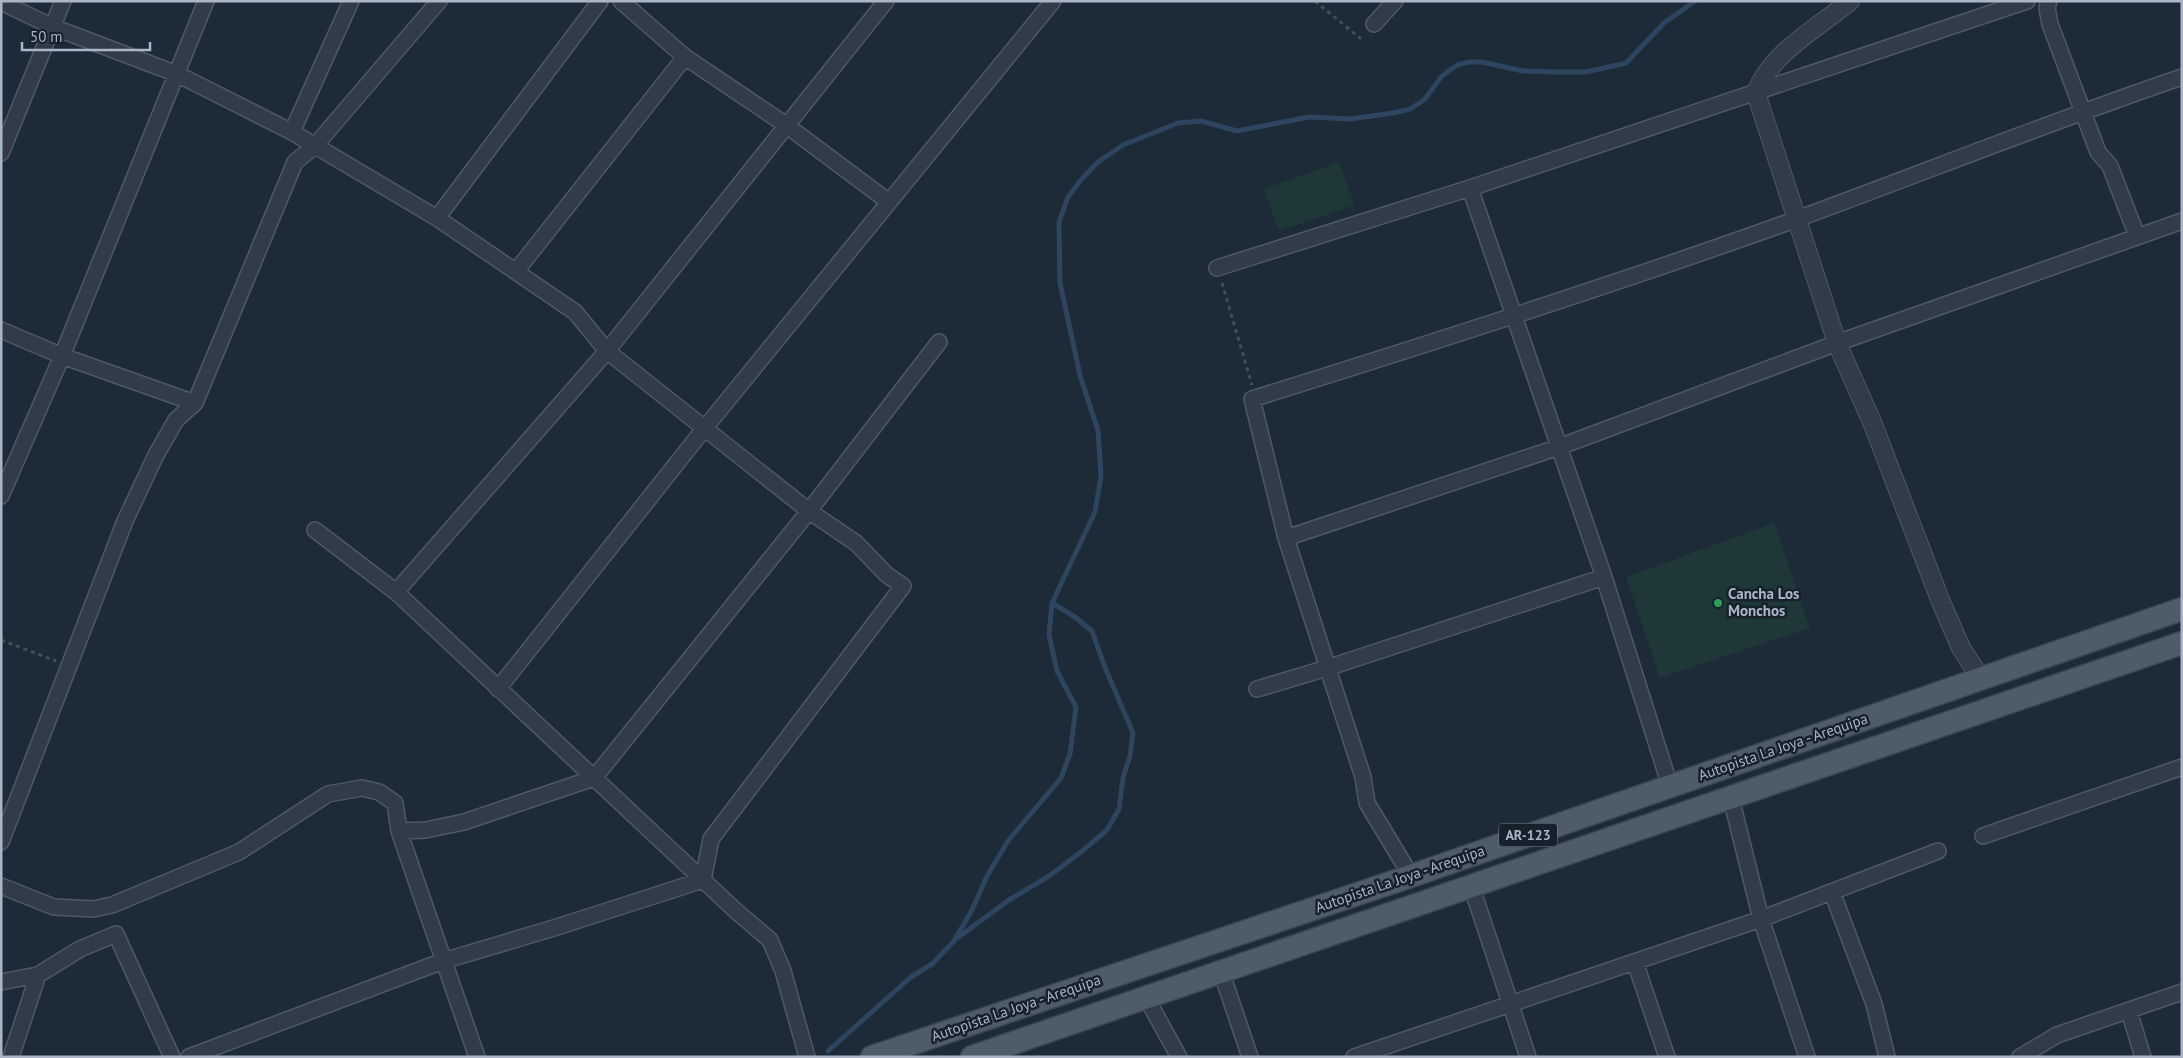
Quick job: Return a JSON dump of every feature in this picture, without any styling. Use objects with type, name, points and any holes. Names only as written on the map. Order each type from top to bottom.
[{"type":"main road","name":"Autopista La Joya - Arequipa","points":[[872,1057],[1411,876],[1982,680],[2182,609]]},
{"type":"main road","name":"Autopista La Joya - Arequipa","points":[[972,1057],[1471,885],[1732,798],[2182,642]]},
{"type":"street","points":[[1,153],[63,1]]},
{"type":"street","points":[[1,496],[62,356],[206,1]]},
{"type":"street","points":[[292,132],[352,1]]},
{"type":"street","points":[[1,842],[126,521],[156,455],[176,420],[195,403],[295,162],[314,147],[439,1]]},
{"type":"street","points":[[437,218],[600,1]]},
{"type":"street","points":[[621,1],[685,57],[786,125],[889,202]]},
{"type":"street","points":[[396,592],[607,351],[886,1]]},
{"type":"street","points":[[498,690],[704,429],[1053,1]]},
{"type":"street","points":[[1374,24],[1394,1]]},
{"type":"street","points":[[1850,1],[1791,47],[1760,81],[1756,93],[1838,343],[1872,422],[1941,602],[1961,648],[1982,680]]},
{"type":"street","points":[[1217,268],[1470,188],[2027,1]]},
{"type":"street","points":[[2048,1],[2047,8],[2050,24],[2098,152],[2110,166],[2137,236]]},
{"type":"street","points":[[1,2],[52,27],[176,74],[292,132],[314,147],[437,218],[517,270],[575,312],[607,351],[809,511],[856,543],[887,575],[902,586],[710,839],[703,880]]},
{"type":"street","points":[[517,270],[685,57]]},
{"type":"street","points":[[1411,876],[1367,803],[1363,777],[1286,538],[1252,399],[1515,317],[1796,219],[2083,111],[2182,77]]},
{"type":"street","points":[[1470,188],[1604,577],[1670,786]]},
{"type":"street","points":[[1286,538],[1559,447],[1838,343],[2182,221]]},
{"type":"street","points":[[1,330],[62,356],[195,403]]},
{"type":"street","points":[[399,831],[426,830],[464,822],[594,778],[809,511],[939,342]]},
{"type":"street","points":[[315,530],[396,592],[498,690],[770,940],[783,971],[807,1057]]},
{"type":"street","points":[[1256,689],[1327,668],[1604,577]]},
{"type":"street","points":[[1983,836],[2182,767]]},
{"type":"street","points":[[1,886],[54,907],[71,910],[93,909],[112,905],[238,852],[328,794],[362,788],[380,792],[395,803],[399,831],[477,1057]]},
{"type":"street","points":[[1732,798],[1761,920],[1807,1057]]},
{"type":"street","points":[[1354,1057],[1384,1051],[1635,962],[1761,920],[1938,851]]},
{"type":"street","points":[[189,1057],[443,960],[557,927],[703,880]]},
{"type":"street","points":[[1471,885],[1528,1057]]},
{"type":"street","points":[[1832,892],[1874,1004],[1888,1057]]},
{"type":"street","points":[[1,982],[38,975],[80,950],[116,934],[172,1057]]},
{"type":"street","points":[[1635,962],[1667,1057]]},
{"type":"street","points":[[1221,971],[1250,1057]]},
{"type":"street","points":[[11,1057],[38,975]]},
{"type":"street","points":[[2020,1057],[2056,1035],[2182,992]]},
{"type":"street","points":[[1146,997],[1179,1057]]},
{"type":"street","points":[[2130,1011],[2143,1057]]},
{"type":"path","points":[[1315,1],[1361,39]]},
{"type":"path","points":[[1217,268],[1252,381],[1252,399]]},
{"type":"path","points":[[1,640],[70,666]]},
{"type":"green space","points":[[1339,162],[1355,205],[1279,231],[1264,189]]},
{"type":"green space","name":"Cancha Los Monchos","points":[[1774,523],[1810,628],[1660,678],[1626,577]]},
{"type":"waterway","points":[[828,1051],[911,977],[932,964],[954,941],[972,910],[987,876],[1008,841],[1061,778],[1070,754],[1076,707],[1057,671],[1049,635],[1052,603],[1095,512],[1101,476],[1098,431],[1080,375],[1060,283],[1059,222],[1068,197],[1080,181],[1098,162],[1123,145],[1178,123],[1201,121],[1237,131],[1309,117],[1350,119],[1393,113],[1410,109],[1424,100],[1442,76],[1457,65],[1469,62],[1482,62],[1523,71],[1556,72],[1586,72],[1626,63],[1664,23],[1695,1]]},
{"type":"waterway","points":[[956,939],[1009,900],[1049,876],[1081,852],[1107,830],[1119,809],[1123,778],[1130,756],[1133,733],[1104,665],[1092,631],[1075,617],[1052,603]]},
{"type":"place","name":"Cancha Los Monchos","points":[[1718,603]]}]
